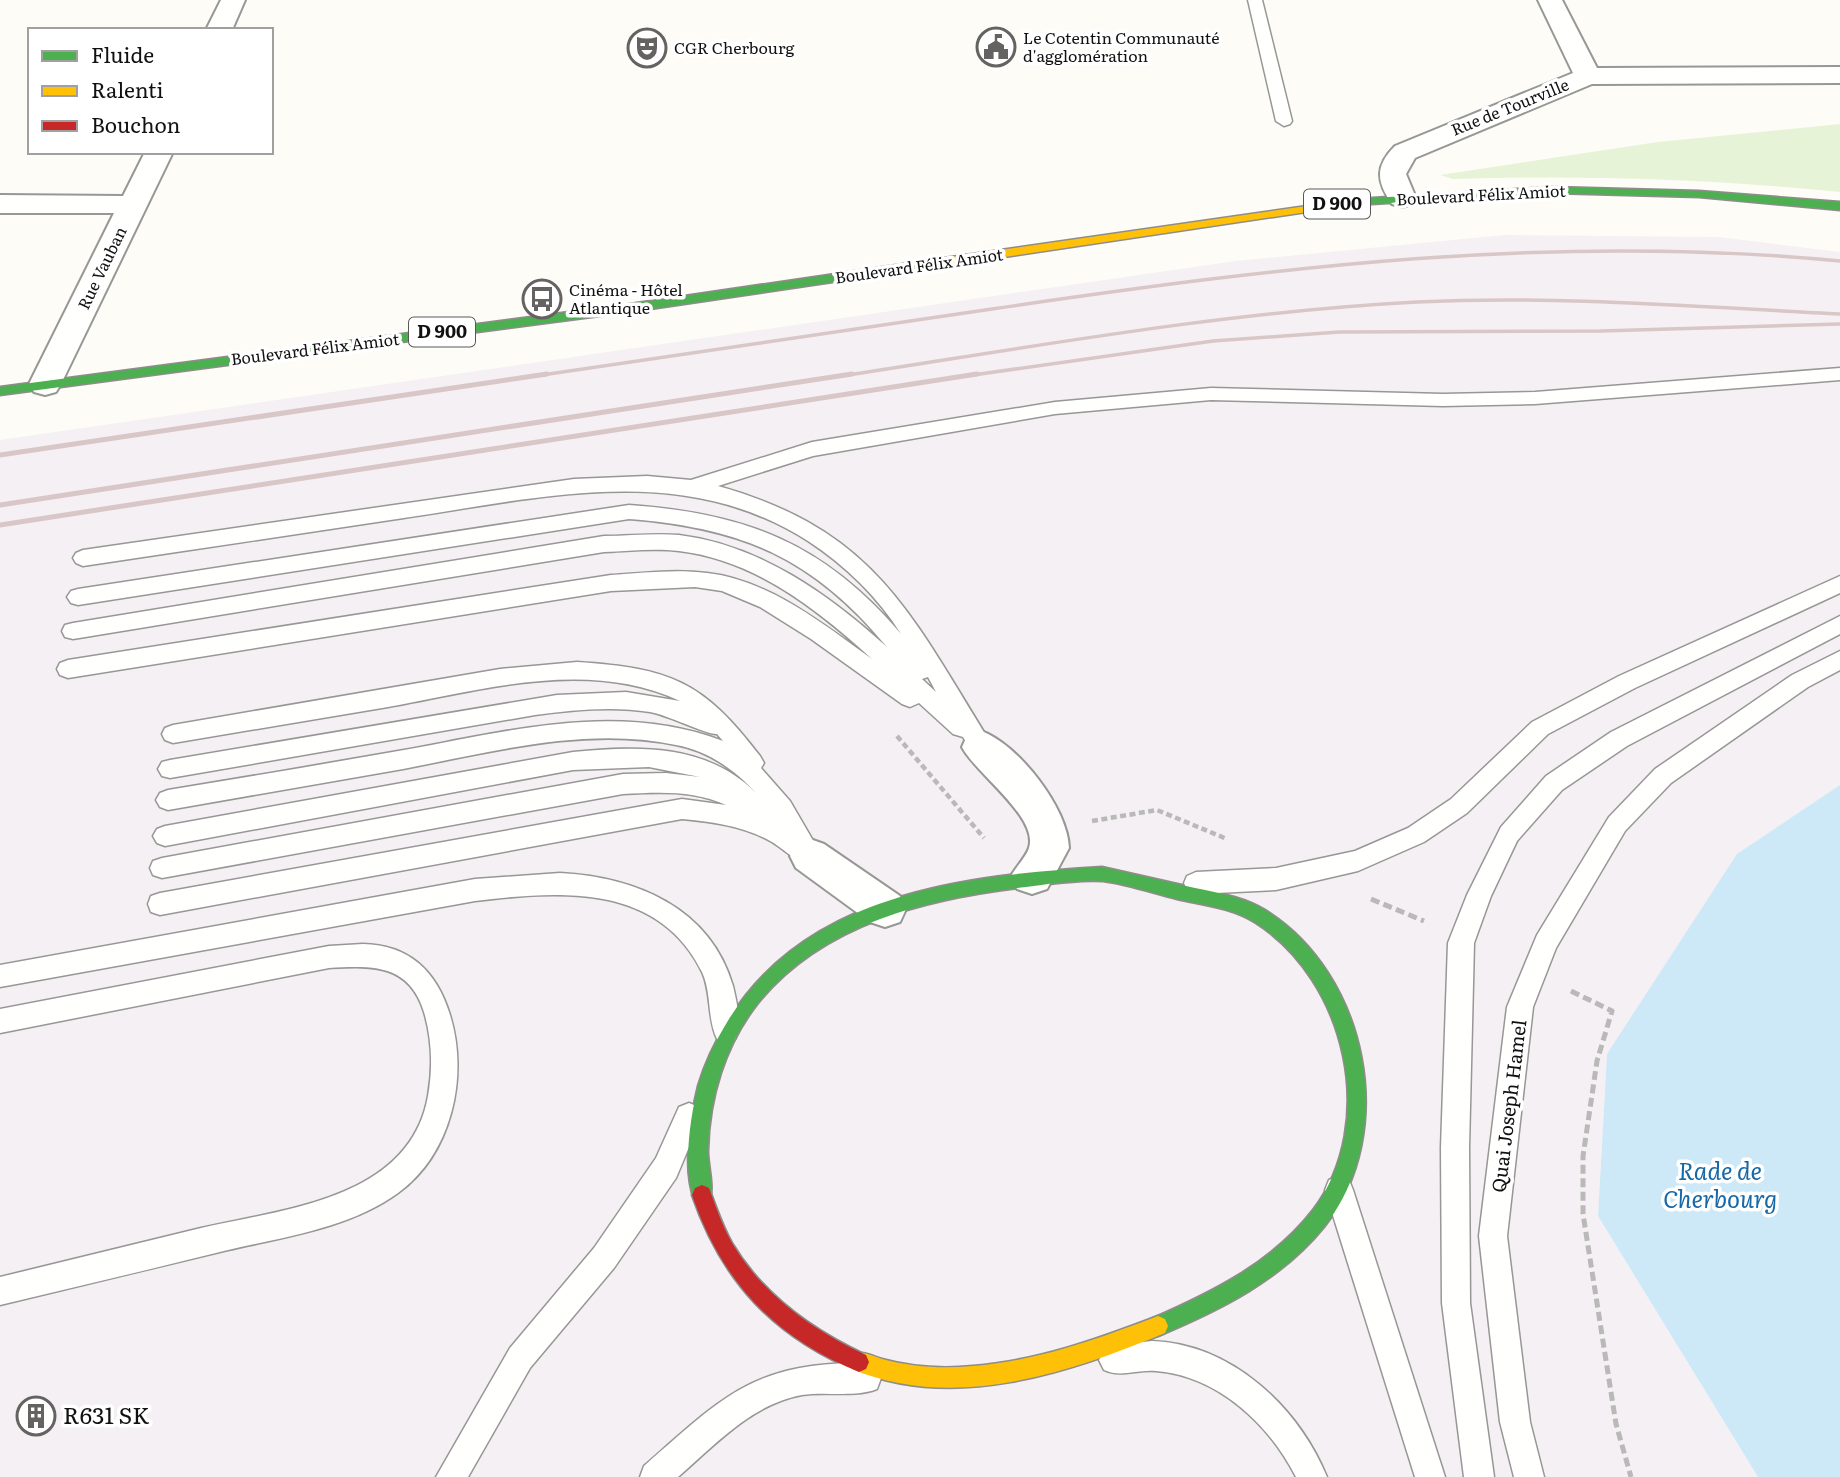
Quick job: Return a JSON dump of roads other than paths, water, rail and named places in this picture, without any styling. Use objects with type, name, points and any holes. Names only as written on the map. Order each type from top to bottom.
[{"type":"main road","name":"Boulevard Félix Amiot","points":[[0,391],[630,308],[1287,211],[1402,198],[1552,190],[1626,191],[1840,206]]},
{"type":"main road","points":[[1102,874],[1168,885],[1251,909],[1302,950],[1338,1002],[1357,1059],[1360,1119],[1339,1189],[1297,1244],[1248,1284],[1174,1321],[1107,1346],[1014,1370],[931,1378],[875,1368],[827,1348],[786,1322],[734,1269],[702,1197],[698,1133],[712,1065],[744,1004],[800,949],[885,909],[943,891],[1032,876],[1102,874]]},
{"type":"street","points":[[220,28],[233,0]]},
{"type":"street","name":"Rue de Tourville","points":[[1402,198],[1390,180],[1395,160],[1405,152],[1588,76],[1550,0]]},
{"type":"street","points":[[1588,76],[1840,75]]},
{"type":"street","name":"Rue Vauban","points":[[45,384],[158,154]]},
{"type":"street","points":[[0,204],[133,205]]},
{"type":"street","points":[[981,747],[1021,787],[1048,828],[1049,847],[1032,876]]},
{"type":"street","points":[[796,845],[885,909]]},
{"type":"lane","points":[[1255,0],[1284,121]]},
{"type":"lane","points":[[692,487],[812,449],[1055,408],[1211,394],[1443,400],[1535,398],[1840,374]]},
{"type":"lane","points":[[83,558],[573,486],[634,483],[692,487],[765,509],[823,539],[896,608],[981,747]]},
{"type":"lane","points":[[78,597],[629,512],[670,513],[755,532],[810,562],[879,620],[981,747]]},
{"type":"lane","points":[[74,631],[604,544],[680,542],[743,558],[789,581],[894,668],[981,747]]},
{"type":"lane","points":[[68,669],[611,583],[694,580],[744,589],[775,606],[981,747]]},
{"type":"lane","points":[[1168,885],[1276,879],[1358,861],[1416,835],[1459,806],[1540,728],[1627,682],[1840,584]]},
{"type":"lane","points":[[1479,1477],[1456,1303],[1455,1148],[1461,943],[1479,895],[1508,834],[1554,783],[1619,739],[1840,624]]},
{"type":"lane","name":"Quai Joseph Hamel","points":[[1529,1477],[1515,1422],[1493,1236],[1520,1007],[1546,943],[1617,824],[1663,776],[1800,681],[1838,665]]},
{"type":"lane","points":[[173,734],[526,675],[566,671],[608,672],[647,679],[686,695],[710,710],[751,762],[763,804]]},
{"type":"lane","points":[[170,769],[582,700],[665,706],[702,719],[733,740]]},
{"type":"lane","points":[[168,800],[509,741],[569,732],[626,729],[678,736],[714,747],[745,766],[763,804],[796,845]]},
{"type":"lane","points":[[165,836],[573,761],[615,757],[652,758],[690,764],[720,776],[763,804],[799,834],[796,845]]},
{"type":"lane","points":[[162,869],[623,784],[664,782],[699,785],[763,804]]},
{"type":"lane","points":[[160,904],[682,809],[717,811],[796,845]]},
{"type":"lane","points":[[0,976],[475,890],[541,882],[589,884],[639,896],[671,915],[696,941],[715,967],[725,998],[726,1039]]},
{"type":"lane","points":[[0,1021],[329,957],[372,956],[397,961],[415,974],[434,996],[441,1026],[443,1062],[440,1104],[429,1135],[409,1165],[387,1185],[356,1203],[0,1291]]},
{"type":"lane","points":[[451,1477],[520,1358],[604,1258],[666,1168],[712,1065]]},
{"type":"lane","points":[[1339,1189],[1430,1477]]},
{"type":"lane","points":[[1014,1370],[1157,1356],[1197,1366],[1229,1380],[1257,1402],[1288,1436],[1312,1477]]},
{"type":"lane","points":[[655,1477],[742,1404],[781,1385],[820,1378],[931,1378]]},
{"type":"water","name":"Rade de Cherbourg","points":[[1840,785],[1840,1477],[1758,1477],[1598,1216],[1607,1054],[1737,854]]},
{"type":"railway","points":[[535,376],[1099,294],[1310,268],[1520,253],[1626,251],[1732,253],[1840,261]]},
{"type":"railway","points":[[841,376],[1200,322],[1417,302],[1576,301],[1840,314]]},
{"type":"railway","points":[[966,376],[1213,341],[1339,332],[1601,331],[1840,324]]},
{"type":"railway","points":[[0,455],[547,374]]},
{"type":"railway","points":[[0,505],[852,374]]},
{"type":"railway","points":[[0,525],[977,374]]},
{"type":"place","name":"Le Cotentin Communauté d'agglomération","points":[[996,47]]},
{"type":"place","name":"CGR Cherbourg","points":[[647,48]]},
{"type":"place","name":"Cinéma - Hôtel Atlantique","points":[[542,299]]},
{"type":"place","name":"R631 SK","points":[[36,1416]]}]
